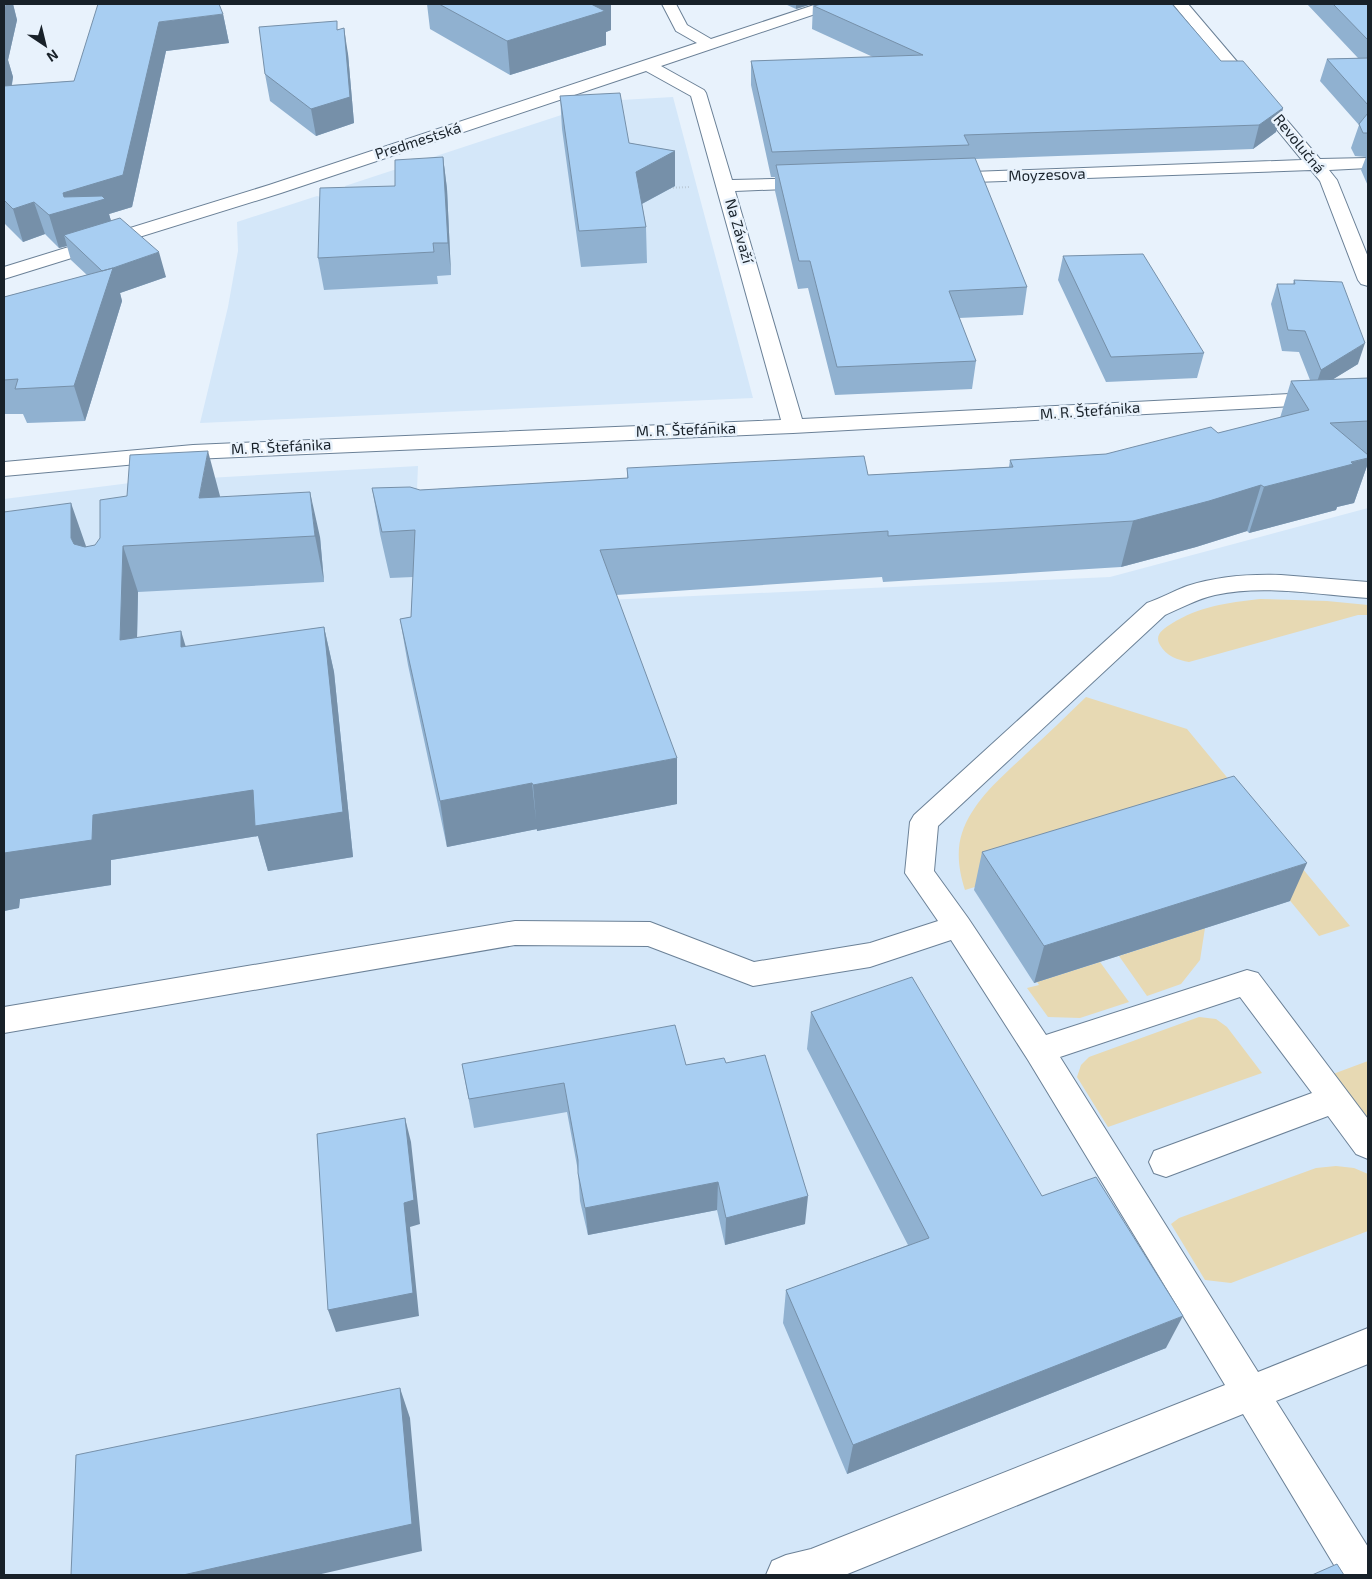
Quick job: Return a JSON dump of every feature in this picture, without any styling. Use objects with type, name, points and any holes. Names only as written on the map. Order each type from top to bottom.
[{"type":"street","points":[[669,4],[681,28],[709,44]]},
{"type":"street","name":"Predmestská","points":[[4,273],[275,189],[831,4]]},
{"type":"street","name":"Revolučná","points":[[1180,4],[1328,180],[1368,280]]},
{"type":"street","name":"Na Závaží","points":[[647,65],[698,93],[793,426]]},
{"type":"street","name":"Moyzesova","points":[[932,179],[1368,163]]},
{"type":"street","points":[[726,186],[833,182]]},
{"type":"street","name":"M. R. Štefánika","points":[[4,469],[193,452],[793,426],[1368,396]]},
{"type":"street","points":[[1363,1575],[1040,1051],[958,926],[919,873],[924,822],[1156,609],[1196,592],[1232,585],[1280,583],[1368,590]]},
{"type":"street","points":[[4,1020],[515,934],[650,934],[753,974],[870,954],[958,926]]},
{"type":"street","points":[[1040,1051],[1247,982],[1368,1144]]},
{"type":"street","points":[[1166,1162],[1335,1100]]},
{"type":"street","points":[[786,1575],[811,1570],[1368,1346]]},
{"type":"path","points":[[666,188],[693,187]]},
{"type":"shaded area","points":[[673,97],[753,398],[200,423],[228,307],[238,251],[237,222],[317,196],[329,199],[347,193],[345,186],[604,101]]},
{"type":"shaded area","points":[[418,466],[412,609],[1110,577],[1368,508],[1368,1575],[4,1575],[4,499],[138,482]]},
{"type":"shaded area","points":[[1260,599],[1327,601],[1368,605],[1368,615],[1358,615],[1189,662],[1169,655],[1158,641],[1160,633],[1165,628],[1192,613],[1225,604]]},
{"type":"shaded area","points":[[1086,697],[1187,729],[1350,926],[1319,936],[1218,813],[965,890],[960,869],[959,847],[962,833],[973,810],[999,780]]},
{"type":"shaded area","points":[[1205,928],[1200,960],[1181,984],[1147,996],[1119,956]]},
{"type":"shaded area","points":[[1100,962],[1129,1002],[1080,1018],[1048,1017],[1027,988],[1039,985],[1037,982]]},
{"type":"shaded area","points":[[1199,1017],[1216,1019],[1227,1027],[1262,1073],[1108,1127],[1077,1077],[1081,1065],[1089,1057]]},
{"type":"shaded area","points":[[1368,1061],[1368,1120],[1333,1074]]},
{"type":"shaded area","points":[[1336,1166],[1354,1168],[1368,1174],[1368,1231],[1231,1283],[1205,1280],[1171,1224],[1179,1218],[1316,1168]]},
{"type":"building","points":[[98,4],[219,4],[223,14],[159,22],[123,175],[63,193],[64,197],[102,196],[105,199],[49,215],[34,202],[13,209],[4,200],[4,86],[74,81]]},
{"type":"building","points":[[439,4],[591,4],[605,11],[507,41]]},
{"type":"building","points":[[821,4],[1172,4],[1221,61],[1243,61],[1283,108],[1259,125],[964,135],[969,145],[772,152],[751,61],[923,55],[814,6]]},
{"type":"building","points":[[1333,4],[1368,4],[1368,40]]},
{"type":"building","points":[[337,21],[337,30],[344,28],[350,97],[311,109],[265,74],[259,27]]},
{"type":"building","points":[[1368,58],[1368,105],[1327,59]]},
{"type":"building","points":[[620,93],[629,143],[675,151],[636,172],[646,227],[579,231],[560,96]]},
{"type":"building","points":[[1368,113],[1368,133],[1363,133],[1359,124]]},
{"type":"building","points":[[443,157],[448,243],[433,243],[434,252],[318,258],[320,188],[395,186],[395,160]]},
{"type":"building","points":[[975,158],[1027,287],[949,291],[976,361],[837,367],[810,261],[799,261],[776,165]]},
{"type":"building","points":[[120,218],[159,252],[102,271],[64,235]]},
{"type":"building","points":[[1143,254],[1204,353],[1111,357],[1063,256]]},
{"type":"building","points":[[113,268],[74,386],[15,389],[18,379],[4,380],[4,297]]},
{"type":"building","points":[[1294,280],[1342,282],[1365,343],[1321,370],[1305,331],[1288,330],[1277,284],[1295,284]]},
{"type":"building","points":[[1368,378],[1368,421],[1330,423],[1368,455],[1368,458],[1351,462],[1353,464],[1264,487],[1261,485],[1133,521],[888,536],[888,531],[600,550],[677,758],[440,801],[400,619],[411,617],[415,530],[382,532],[372,488],[410,487],[420,490],[628,478],[627,468],[864,456],[868,475],[1013,467],[1010,460],[1106,454],[1211,427],[1218,433],[1309,410],[1291,381]]},
{"type":"building","points":[[208,451],[199,498],[310,492],[315,536],[123,546],[120,640],[181,631],[181,647],[324,627],[343,812],[255,826],[253,790],[93,815],[92,840],[4,853],[4,512],[71,503],[71,538],[74,544],[85,547],[95,545],[100,538],[100,500],[127,496],[130,455]]},
{"type":"building","points":[[1234,776],[1307,863],[1044,946],[982,852]]},
{"type":"building","points":[[912,977],[1042,1196],[1096,1177],[1183,1316],[853,1445],[786,1290],[929,1238],[811,1012]]},
{"type":"building","points":[[675,1025],[686,1065],[724,1058],[726,1063],[765,1055],[808,1196],[726,1218],[718,1182],[585,1208],[564,1083],[469,1099],[462,1064]]},
{"type":"building","points":[[405,1118],[414,1200],[404,1203],[413,1293],[328,1310],[317,1134]]},
{"type":"building","points":[[400,1388],[412,1524],[183,1575],[71,1575],[76,1455]]},
{"type":"building","points":[[1337,1564],[1344,1575],[1312,1575]]}]
